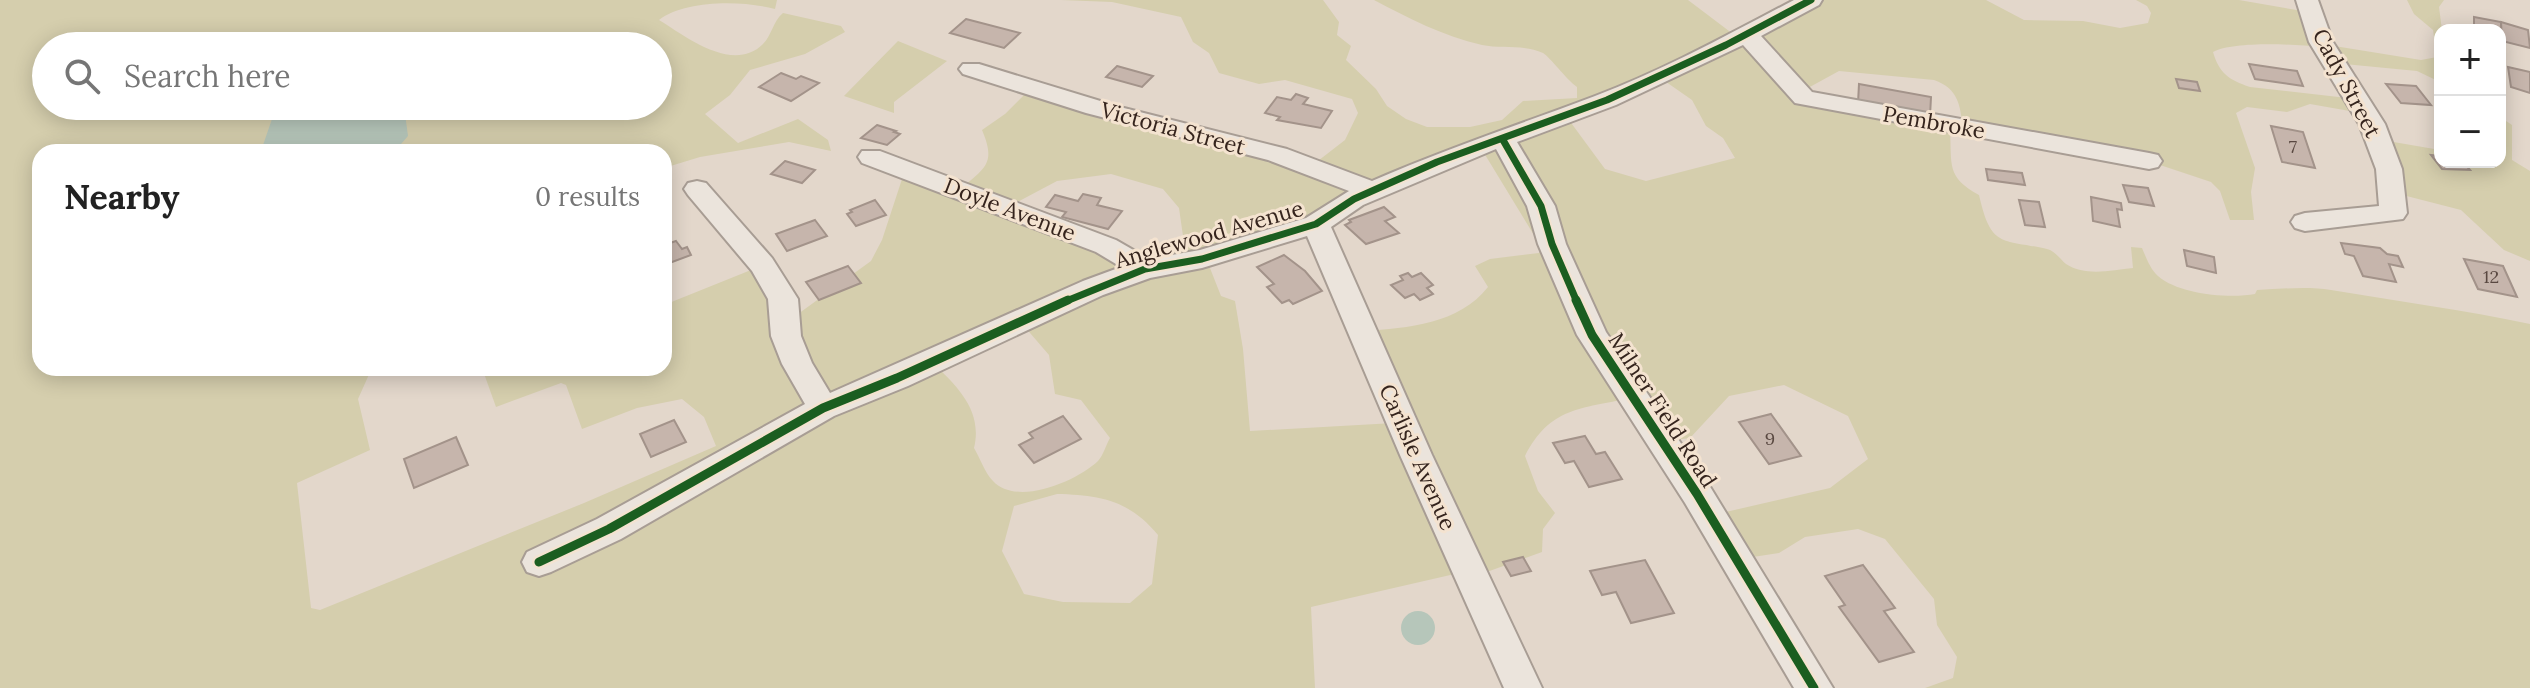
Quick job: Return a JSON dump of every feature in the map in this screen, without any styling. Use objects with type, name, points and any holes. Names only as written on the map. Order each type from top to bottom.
[{"type":"street","name":"Anglewood Avenue","points":[[539,562],[609,529],[823,408],[897,378],[1093,288],[1145,269],[1202,259],[1316,224],[1354,199],[1437,162],[1607,100],[1747,35],[1811,0]]},
{"type":"street","name":"Cady Street","points":[[2305,222],[2393,213],[2389,169],[2372,124],[2321,42],[2307,0]]},
{"type":"street","name":"Pembroke","points":[[1747,35],[1804,98],[2149,161]]},
{"type":"street","name":"Victoria Street","points":[[971,69],[1110,112],[1266,152],[1342,176],[1372,191]]},
{"type":"street","name":"Milner Field Road","points":[[1503,140],[1541,206],[1552,244],[1592,335],[1697,494],[1814,688]]},
{"type":"street","name":"Doyle Avenue","points":[[871,157],[1106,246],[1145,269]]},
{"type":"street","points":[[697,189],[762,265],[783,299],[786,335],[797,364],[823,408]]},
{"type":"street","name":"Carlisle Avenue","points":[[1316,224],[1404,428],[1523,688]]},
{"type":"shaded area","points":[[0,0],[777,0],[775,9],[730,3],[698,5],[670,13],[659,20],[695,43],[724,54],[738,55],[751,52],[763,44],[783,13],[841,26],[845,32],[805,54],[750,70],[730,95],[705,114],[738,143],[798,119],[828,140],[831,151],[789,142],[700,157],[672,166],[672,144],[388,144],[389,120],[672,120],[672,32],[32,32],[32,120],[281,120],[270,144],[32,144],[32,376],[368,376],[358,399],[370,450],[297,483],[311,608],[320,610],[716,446],[704,417],[682,399],[637,408],[582,429],[566,385],[561,383],[496,407],[485,376],[672,376],[672,302],[756,268],[787,322],[871,261],[882,240],[904,173],[958,191],[981,171],[988,159],[982,130],[1005,114],[1029,90],[1314,164],[1345,140],[1358,113],[1352,99],[1285,80],[1259,84],[1219,73],[1209,53],[1193,42],[1181,17],[1112,2],[1061,0],[1323,0],[1339,22],[1337,35],[1351,46],[1346,60],[1376,89],[1387,106],[1406,119],[1427,127],[1470,127],[1502,120],[1523,101],[1577,98],[1577,87],[1543,53],[1489,46],[1453,37],[1374,0],[1688,0],[1733,34],[1807,0],[1986,0],[2024,20],[2083,21],[2120,28],[2148,23],[2151,13],[2147,6],[2136,0],[2239,0],[2308,12],[2322,44],[2421,60],[2434,58],[2434,79],[2417,71],[2334,63],[2319,47],[2249,45],[2213,52],[2222,70],[2250,87],[2356,99],[2361,113],[2310,104],[2287,112],[2247,107],[2236,113],[2255,168],[2251,192],[2254,220],[2230,220],[2220,191],[2211,182],[2151,162],[1963,129],[1957,99],[1949,88],[1934,80],[1839,71],[1797,94],[1950,130],[1953,169],[1961,182],[1979,195],[1983,212],[1994,233],[2008,241],[2050,250],[2074,268],[2099,272],[2133,268],[2131,247],[2142,248],[2158,276],[2178,287],[2204,294],[2244,295],[2255,294],[2257,290],[2322,289],[2530,324],[2530,688],[1925,688],[1953,678],[1957,657],[1937,625],[1934,599],[1885,539],[1858,529],[1805,537],[1779,553],[1733,560],[1704,517],[1830,488],[1868,459],[1848,416],[1784,385],[1729,396],[1690,438],[1659,442],[1630,398],[1568,413],[1545,428],[1525,456],[1538,491],[1555,513],[1543,529],[1542,552],[1473,577],[1459,573],[1311,607],[1315,688],[0,688]],"holes":[[[1659,77],[1692,100],[1706,126],[1723,138],[1735,158],[1646,181],[1605,169],[1566,116]],[[1484,153],[1540,245],[1539,253],[1490,259],[1475,266],[1488,287],[1463,309],[1415,326],[1364,331],[1394,423],[1250,431],[1243,349],[1235,301],[1221,296],[1206,258],[1310,224]],[[1111,174],[1163,189],[1179,208],[1183,236],[1141,260],[1006,208],[1057,181]],[[1018,319],[1049,355],[1055,394],[1081,400],[1110,438],[1098,461],[1076,476],[1047,488],[1017,492],[1004,488],[990,478],[974,448],[976,435],[972,411],[959,391],[933,363]],[[1057,494],[1113,502],[1136,514],[1158,535],[1152,584],[1130,603],[1063,602],[1024,594],[1002,551],[1014,506]]]},
{"type":"shaded area","points":[[2407,0],[2444,0],[2439,7],[2441,24],[2434,24],[2434,37],[2433,30],[2414,14]]},
{"type":"shaded area","points":[[898,41],[947,61],[894,102],[894,113],[844,96]]},
{"type":"shaded area","points":[[272,120],[406,120],[408,136],[401,144],[263,144]]},
{"type":"shaded area","points":[[2506,121],[2512,125],[2512,160],[2530,171],[2530,261],[2504,250],[2461,210],[2391,192],[2382,140],[2434,149],[2434,168],[2506,168]]},
{"type":"shaded area","points":[[1418,611],[1430,616],[1435,628],[1430,640],[1418,645],[1406,640],[1401,628],[1406,616]]},
{"type":"building","points":[[2474,17],[2501,24],[2474,24]]},
{"type":"building","points":[[966,19],[1020,33],[1004,48],[950,33]]},
{"type":"building","points":[[2501,22],[2528,30],[2530,48],[2506,42],[2506,24]]},
{"type":"building","points":[[2249,64],[2297,71],[2303,86],[2255,79]]},
{"type":"building","points":[[1117,66],[1153,76],[1142,87],[1106,77]]},
{"type":"building","points":[[2508,67],[2530,72],[2530,93],[2511,87]]},
{"type":"building","points":[[781,73],[819,83],[791,101],[759,87]]},
{"type":"building","points":[[2176,79],[2197,82],[2200,91],[2179,88]]},
{"type":"building","points":[[1859,84],[1931,97],[1930,116],[1858,103]]},
{"type":"building","points":[[2386,84],[2416,86],[2431,105],[2401,103]]},
{"type":"building","points":[[1296,94],[1308,98],[1303,104],[1332,111],[1321,128],[1277,120],[1280,117],[1265,113],[1277,97],[1291,100]]},
{"type":"building","points":[[877,125],[900,134],[887,145],[861,138]]},
{"type":"building","points":[[2271,126],[2303,132],[2315,168],[2282,162]]},
{"type":"building","points":[[785,161],[815,170],[802,183],[771,174]]},
{"type":"building","points":[[2468,168],[2470,170],[2442,169]]},
{"type":"building","points":[[1986,169],[2022,173],[2025,185],[1988,180]]},
{"type":"building","points":[[2123,185],[2148,188],[2154,206],[2129,202]]},
{"type":"building","points":[[1083,194],[1101,198],[1097,205],[1122,211],[1108,229],[1062,217],[1066,212],[1046,207],[1055,195],[1078,201]]},
{"type":"building","points":[[2091,197],[2121,203],[2122,210],[2117,209],[2120,227],[2093,221]]},
{"type":"building","points":[[875,200],[886,215],[856,226],[847,214]]},
{"type":"building","points":[[2019,200],[2039,202],[2045,227],[2025,225]]},
{"type":"building","points":[[1384,207],[1395,217],[1385,221],[1399,233],[1366,244],[1345,225],[1351,222],[1349,220]]},
{"type":"building","points":[[815,220],[827,236],[787,251],[776,234]]},
{"type":"building","points":[[676,241],[682,249],[687,247],[691,255],[672,262],[672,242]]},
{"type":"building","points":[[2341,243],[2380,248],[2387,254],[2398,256],[2403,267],[2389,264],[2396,282],[2363,276],[2354,256],[2345,254]]},
{"type":"building","points":[[2184,250],[2214,257],[2216,273],[2187,266]]},
{"type":"building","points":[[1284,255],[1305,271],[1322,291],[1293,304],[1289,300],[1282,303],[1267,287],[1274,284],[1257,267]]},
{"type":"building","points":[[2464,259],[2503,266],[2517,297],[2478,289]]},
{"type":"building","points":[[848,266],[861,283],[819,300],[806,282]]},
{"type":"building","points":[[1408,273],[1412,277],[1421,273],[1433,285],[1427,288],[1433,294],[1420,300],[1414,294],[1405,298],[1391,285],[1403,280],[1400,276]]},
{"type":"building","points":[[1771,414],[1801,456],[1769,464],[1739,422]]},
{"type":"building","points":[[1063,416],[1081,439],[1034,463],[1019,445],[1033,438],[1029,433]]},
{"type":"building","points":[[674,420],[686,442],[651,457],[640,434]]},
{"type":"building","points":[[1585,436],[1596,454],[1605,452],[1622,479],[1589,487],[1574,461],[1565,463],[1553,443]]},
{"type":"building","points":[[456,437],[468,465],[414,488],[404,459]]},
{"type":"building","points":[[1523,557],[1531,571],[1511,576],[1503,562]]},
{"type":"building","points":[[1645,560],[1674,613],[1631,623],[1616,592],[1602,595],[1590,571]]},
{"type":"building","points":[[1863,565],[1895,608],[1884,611],[1914,652],[1879,662],[1839,607],[1845,605],[1825,576]]},
{"type":"cycle path","points":[[539,562],[609,529],[823,408],[897,378],[1093,288],[1145,269],[1202,259],[1316,224],[1354,199],[1437,162],[1607,100],[1726,45],[1811,0]]},
{"type":"cycle path","points":[[1503,140],[1541,206],[1552,244],[1592,335],[1697,494],[1814,688]]}]
